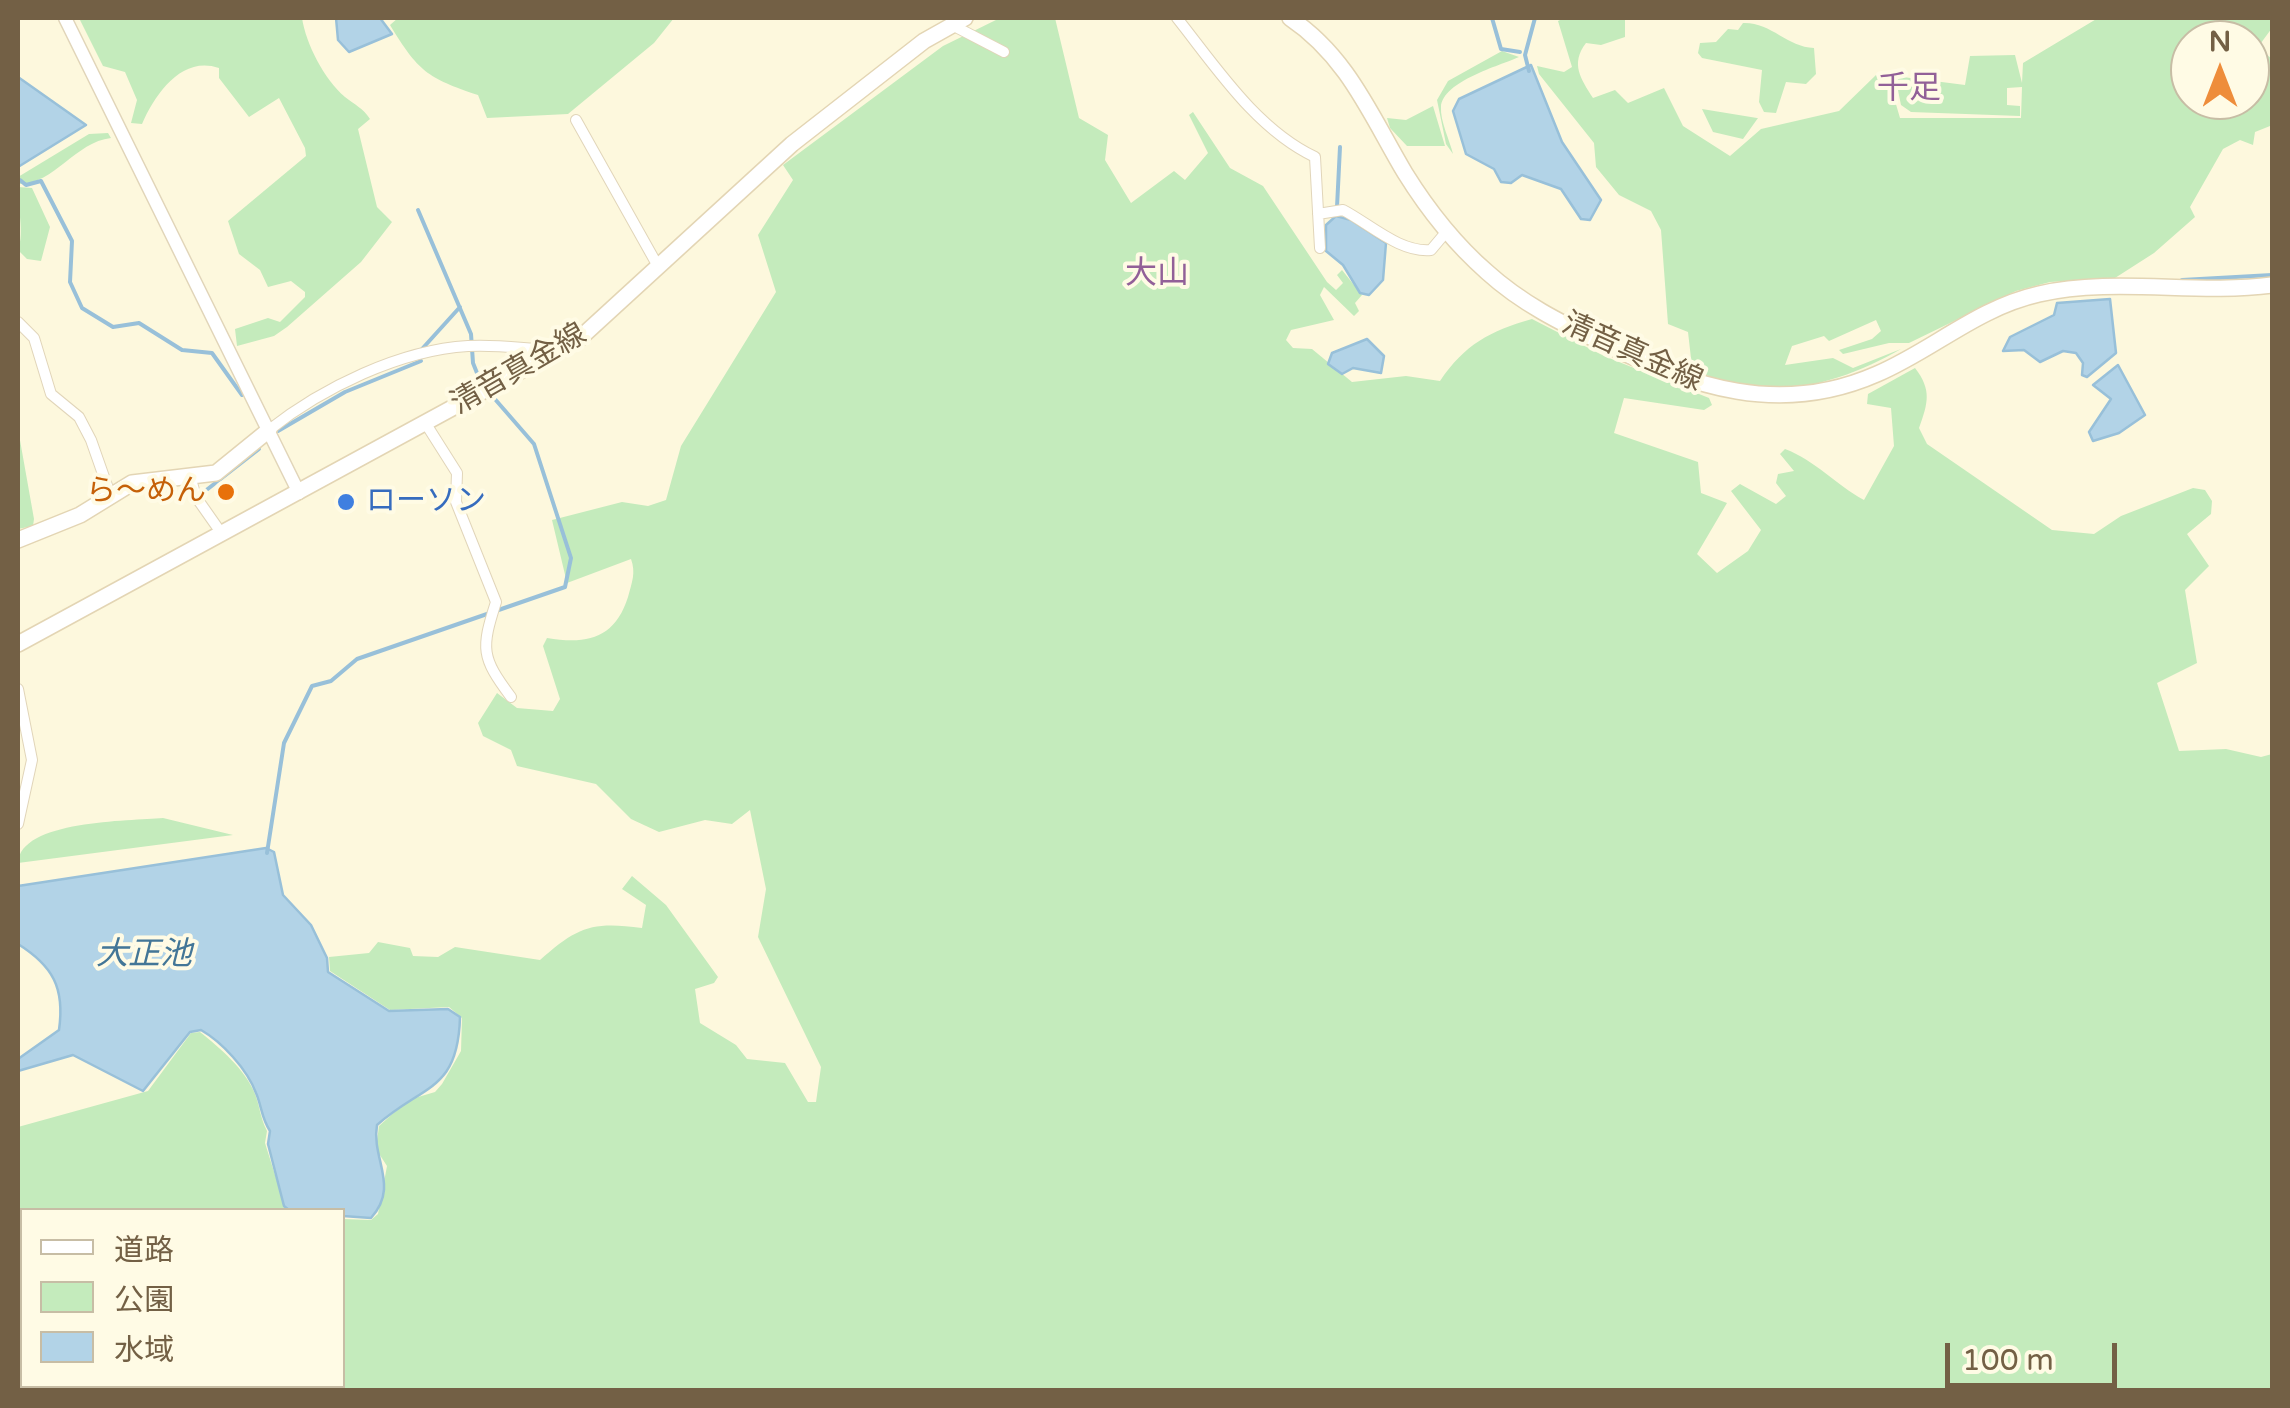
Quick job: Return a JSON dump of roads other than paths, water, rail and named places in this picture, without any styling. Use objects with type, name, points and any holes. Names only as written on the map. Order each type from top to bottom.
[{"type":"main road","name":"清音真金線","points":[[1290,18],[1350,76],[1420,198],[1490,275],[1554,320],[1684,380],[1754,396],[1814,394],[1863,380],[1981,314],[2041,293],[2099,288],[2272,286]]},
{"type":"main road","name":"清音真金線","points":[[18,644],[560,350],[608,317],[817,123],[924,40],[958,21]]},
{"type":"main road","points":[[18,540],[80,515],[132,483],[191,479],[226,468],[269,430]]},
{"type":"street","points":[[65,18],[298,493]]},
{"type":"street","points":[[1177,18],[1218,72],[1274,130],[1292,147],[1315,157],[1320,248]]},
{"type":"street","points":[[958,21],[1004,52]]},
{"type":"street","points":[[576,120],[660,270]]},
{"type":"street","points":[[1318,214],[1336,210],[1398,243],[1423,251],[1431,250],[1447,231]]},
{"type":"street","points":[[18,322],[34,338],[51,394],[79,417],[110,494]]},
{"type":"street","points":[[269,430],[356,378],[418,356],[472,345],[560,350]]},
{"type":"street","points":[[426,424],[457,473],[456,502],[496,602],[483,638],[489,667],[511,696]]},
{"type":"street","points":[[191,479],[196,498],[222,534]]},
{"type":"street","points":[[18,688],[32,760],[18,824]]},
{"type":"water","points":[[336,18],[380,18],[392,34],[349,52],[338,40]]},
{"type":"water","points":[[1531,65],[1562,142],[1601,200],[1590,220],[1581,219],[1561,189],[1522,175],[1511,183],[1501,182],[1494,169],[1466,154],[1453,111],[1459,99]]},
{"type":"water","points":[[18,77],[86,125],[18,167]]},
{"type":"water","points":[[1336,216],[1351,220],[1386,243],[1383,280],[1369,295],[1360,293],[1343,265],[1326,251],[1326,225]]},
{"type":"water","points":[[2110,299],[2116,353],[2087,377],[2082,375],[2083,363],[2076,353],[2063,351],[2040,362],[2024,350],[2003,351],[2010,337],[2054,315],[2057,303]]},
{"type":"water","points":[[1367,339],[1384,356],[1381,373],[1353,368],[1342,374],[1328,364],[1332,353]]},
{"type":"water","points":[[2118,365],[2145,415],[2119,433],[2093,441],[2089,432],[2111,399],[2093,385]]},
{"type":"water","name":"大正池","points":[[266,848],[274,852],[283,895],[311,925],[327,958],[328,972],[389,1011],[448,1009],[460,1017],[453,1060],[445,1073],[377,1125],[384,1183],[379,1206],[371,1218],[345,1216],[345,1208],[284,1206],[268,1144],[270,1131],[252,1084],[233,1057],[201,1030],[190,1032],[143,1091],[73,1055],[18,1071],[18,1059],[59,1030],[60,1002],[48,970],[18,944],[18,886]]},
{"type":"waterway","points":[[1492,18],[1501,49],[1520,52]]},
{"type":"waterway","points":[[1529,71],[1525,55],[1535,18]]},
{"type":"waterway","points":[[1337,207],[1340,147]]},
{"type":"waterway","points":[[20,180],[26,185],[41,181],[72,241],[70,282],[82,308],[113,327],[139,323],[182,350],[212,353],[242,395]]},
{"type":"waterway","points":[[418,210],[471,334],[473,363],[481,383]]},
{"type":"waterway","points":[[2182,280],[2272,275]]},
{"type":"waterway","points":[[422,349],[460,307]]},
{"type":"waterway","points":[[278,431],[345,392],[421,361]]},
{"type":"waterway","points":[[267,853],[284,743],[312,686],[331,681],[357,659],[565,587],[571,558],[534,444],[494,398]]},
{"type":"waterway","points":[[200,495],[259,449]]},
{"type":"place","name":"ら～めん","points":[[226,492]]},
{"type":"place","name":"ローソン","points":[[346,502]]},
{"type":"district","name":"千足","points":[[1909,90]]},
{"type":"district","name":"大山","points":[[1157,275]]}]
